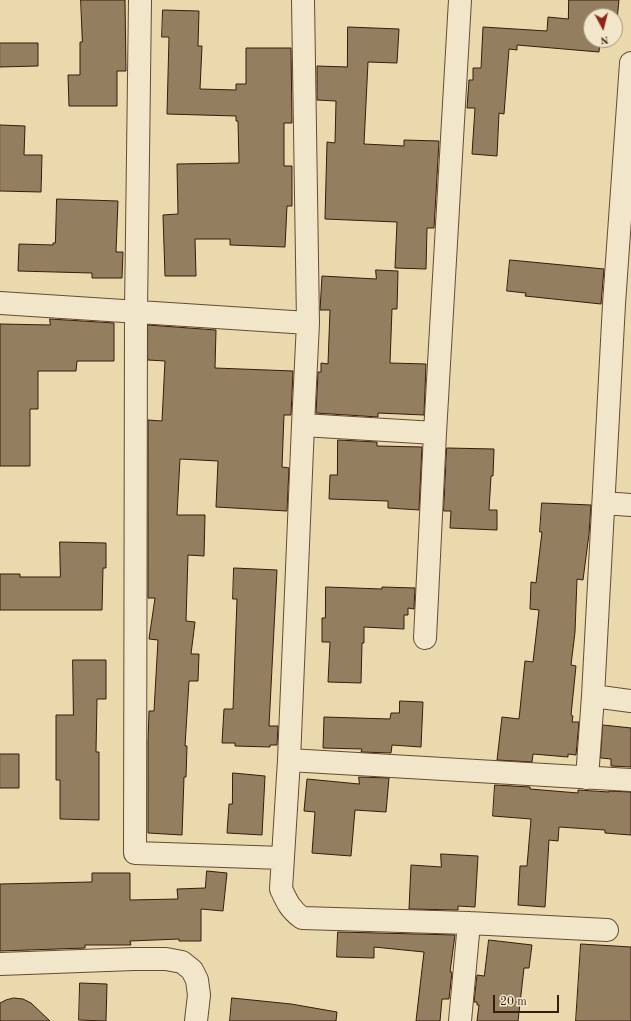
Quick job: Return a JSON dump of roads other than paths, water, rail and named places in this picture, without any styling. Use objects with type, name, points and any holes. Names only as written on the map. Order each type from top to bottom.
[{"type":"street","points":[[140,0],[136,311],[135,853],[282,858]]},
{"type":"street","points":[[303,0],[308,323],[289,760],[281,889],[288,904],[294,912],[302,918],[469,923],[607,930]]},
{"type":"street","points":[[425,638],[435,433],[460,0]]},
{"type":"street","points":[[587,778],[604,503],[623,304],[631,63]]},
{"type":"street","points":[[0,303],[308,323]]},
{"type":"street","points":[[303,425],[435,433]]},
{"type":"street","points":[[604,503],[631,505]]},
{"type":"street","points":[[593,696],[631,701]]},
{"type":"street","points":[[289,760],[631,780]]},
{"type":"street","points":[[460,1021],[469,923]]},
{"type":"street","points":[[0,964],[166,959],[182,962],[192,970],[197,980],[199,995],[196,1021]]}]
